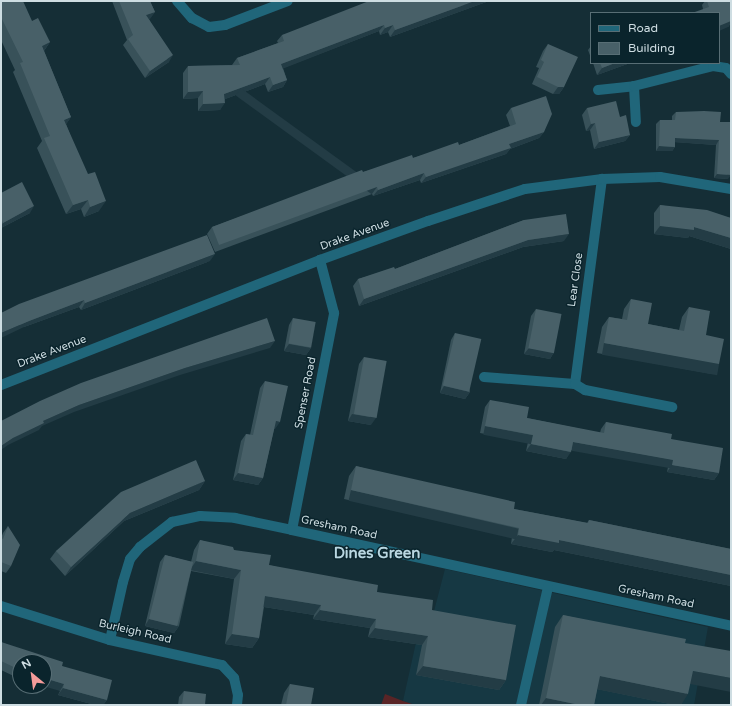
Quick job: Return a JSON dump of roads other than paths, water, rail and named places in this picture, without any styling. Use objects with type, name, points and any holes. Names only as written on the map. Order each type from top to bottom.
[{"type":"street","points":[[177,1],[192,18],[209,27],[225,24],[288,1]]},
{"type":"street","points":[[598,90],[634,86],[712,66],[730,68]]},
{"type":"street","points":[[634,86],[636,122]]},
{"type":"street","name":"Drake Avenue","points":[[1,384],[320,260],[428,221],[525,189],[602,179],[660,178],[731,189]]},
{"type":"street","name":"Lear Close","points":[[575,384],[602,179]]},
{"type":"street","name":"Spenser Road","points":[[292,530],[334,313],[320,260]]},
{"type":"street","points":[[484,377],[575,384],[585,390],[672,407]]},
{"type":"street","name":"Gresham Road","points":[[110,640],[130,559],[140,547],[172,522],[200,516],[235,518],[731,626]]},
{"type":"street","points":[[521,705],[548,587]]},
{"type":"street","name":"Burleigh Road","points":[[1,606],[110,640],[222,666],[234,678],[238,695],[237,705]]},
{"type":"district","name":"Dines Green","points":[[377,554]]}]
